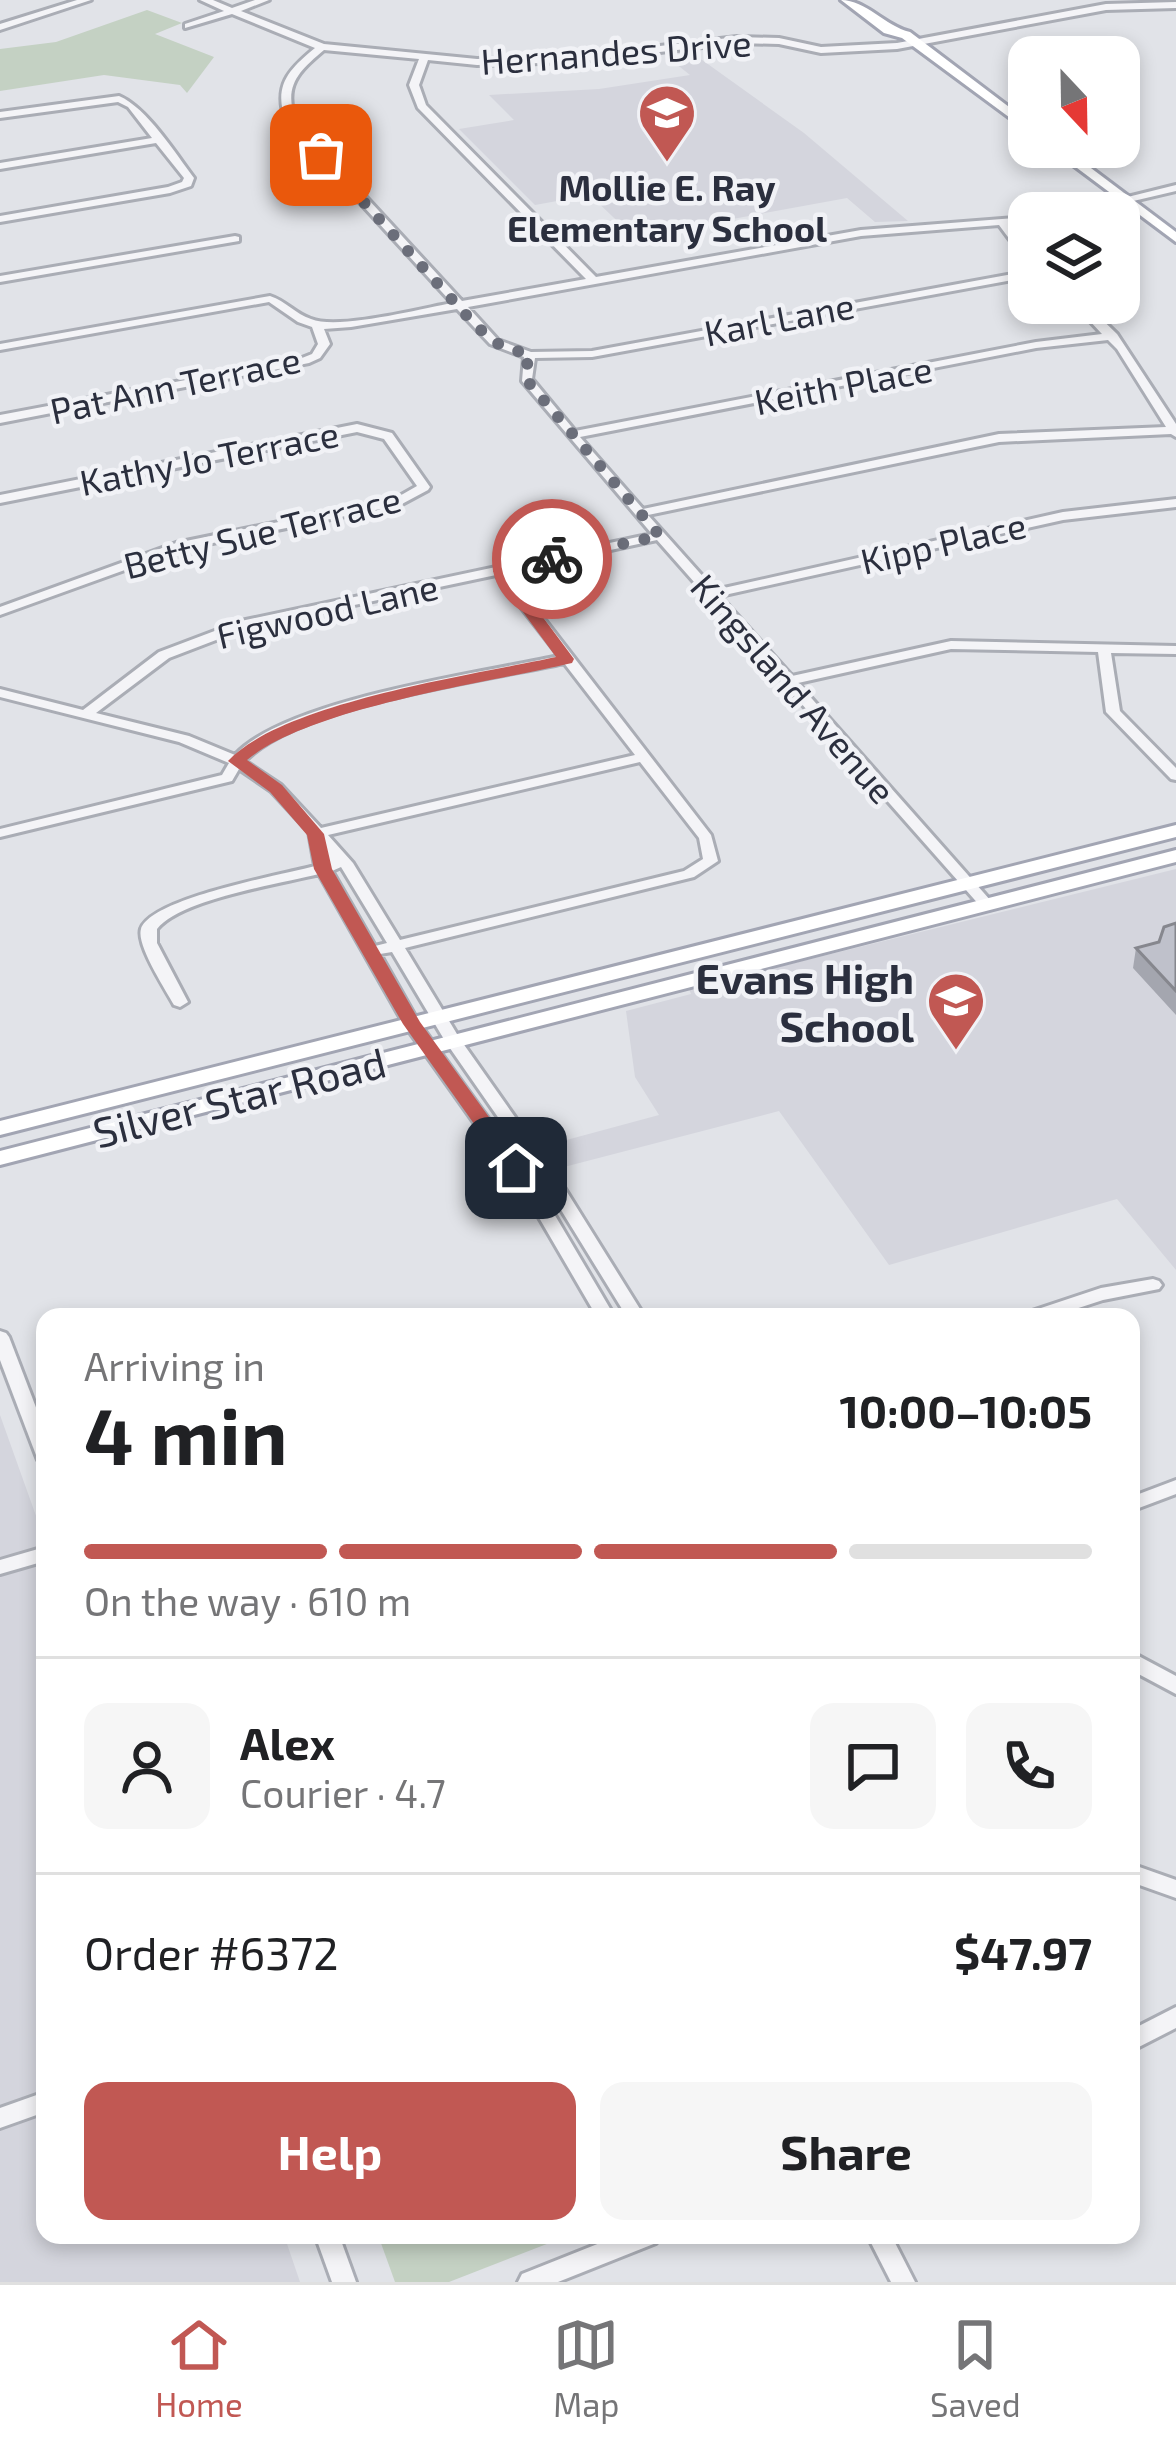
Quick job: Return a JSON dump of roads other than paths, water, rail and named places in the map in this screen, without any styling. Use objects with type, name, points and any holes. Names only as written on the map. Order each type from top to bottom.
[{"type":"main road","points":[[848,0],[888,30],[912,40],[1008,112]]},
{"type":"main road","points":[[871,0],[908,28],[912,40]]},
{"type":"main road","points":[[1083,168],[1114,192]]},
{"type":"main road","points":[[1140,211],[1176,238]]},
{"type":"main road","name":"Silver Star Road","points":[[0,1128],[1176,831]]},
{"type":"main road","name":"Silver Star Road","points":[[0,1157],[1176,856]]},
{"type":"main road","points":[[0,1141],[214,1086],[246,1066]]},
{"type":"street","points":[[0,27],[86,0]]},
{"type":"street","name":"Hernandes Drive","points":[[206,0],[322,46],[424,58],[530,62],[737,40],[779,41],[831,51],[1106,7],[1176,5]]},
{"type":"street","points":[[188,26],[264,0]]},
{"type":"street","points":[[322,46],[290,76],[284,107],[291,122],[457,306],[494,342],[530,355]]},
{"type":"street","points":[[424,58],[414,85],[421,106],[594,281]]},
{"type":"street","points":[[119,99],[131,85]]},
{"type":"street","points":[[0,115],[119,99],[131,105],[189,178],[187,184],[170,190],[0,219]]},
{"type":"street","points":[[0,166],[159,140]]},
{"type":"street","points":[[1140,196],[1176,188]]},
{"type":"street","points":[[0,347],[270,299],[289,305],[296,315],[316,325],[457,306],[860,232],[1008,222]]},
{"type":"street","points":[[1003,223],[1008,230]]},
{"type":"street","points":[[0,279],[235,239]]},
{"type":"street","name":"Karl Lane","points":[[530,355],[592,354],[1008,278]]},
{"type":"street","points":[[1100,324],[1176,431]]},
{"type":"street","name":"Pat Ann Terrace","points":[[0,419],[305,361],[316,356],[323,344],[316,325]]},
{"type":"street","name":"Keith Place","points":[[574,435],[1036,345],[1113,337]]},
{"type":"street","name":"Kingsland Avenue","points":[[530,355],[526,379],[986,904]]},
{"type":"street","name":"Kathy Jo Terrace","points":[[0,499],[357,428],[388,436],[407,458]]},
{"type":"street","points":[[640,513],[999,438],[1176,431]]},
{"type":"street","name":"Betty Sue Terrace","points":[[0,611],[180,546],[416,496],[424,487],[407,458]]},
{"type":"street","name":"Kipp Place","points":[[712,594],[1063,516],[1176,503]]},
{"type":"street","name":"Figwood Lane","points":[[85,715],[114,688],[164,655],[246,624],[660,536]]},
{"type":"street","points":[[371,952],[689,874],[711,861],[706,838],[500,571]]},
{"type":"street","points":[[788,682],[951,645],[1176,650]]},
{"type":"street","points":[[1104,648],[1113,712],[1176,776]]},
{"type":"street","points":[[0,833],[194,790],[227,778],[236,761],[258,743],[350,709],[566,659]]},
{"type":"street","points":[[0,693],[184,740],[236,761],[276,788],[346,862],[453,1041],[556,1188],[630,1308]]},
{"type":"street","points":[[315,834],[644,757]]},
{"type":"street","points":[[315,834],[323,869],[412,1024],[534,1193],[601,1308]]},
{"type":"street","points":[[180,1003],[149,943],[148,928],[160,915],[183,904],[346,862]]},
{"type":"street","points":[[1059,1308],[1101,1294],[1153,1285]]},
{"type":"street","points":[[0,1337],[36,1431]]},
{"type":"street","points":[[1140,1501],[1176,1487]]},
{"type":"street","points":[[0,1567],[36,1557]]},
{"type":"street","points":[[1140,1665],[1176,1686]]},
{"type":"street","points":[[1140,1876],[1176,1889]]},
{"type":"street","points":[[1140,2036],[1176,2018]]},
{"type":"street","points":[[0,2118],[36,2105]]},
{"type":"street","points":[[330,2244],[344,2282]]},
{"type":"street","points":[[530,2282],[564,2276],[630,2244]]},
{"type":"street","points":[[884,2244],[903,2282]]},
{"type":"place","name":"Mollie E. Ray Elementary School","points":[[667,164]]},
{"type":"place","name":"Evans High School","points":[[956,1052]]}]
